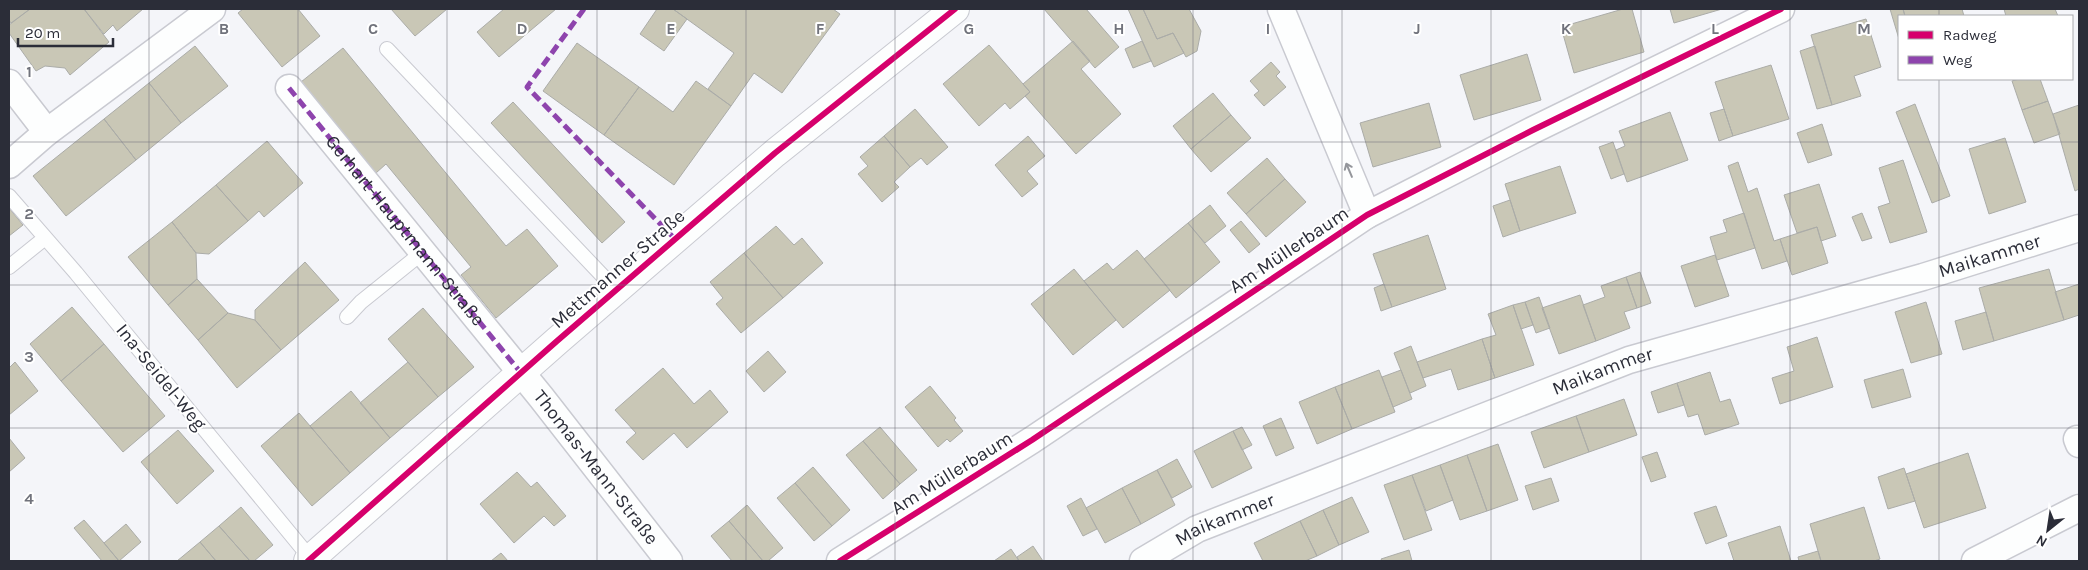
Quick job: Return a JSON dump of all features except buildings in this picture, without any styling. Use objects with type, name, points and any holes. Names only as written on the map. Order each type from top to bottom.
[{"type":"main road","name":"Mettmanner Straße","points":[[310,560],[521,373],[775,153],[955,9]]},
{"type":"street","points":[[9,165],[47,132],[212,9]]},
{"type":"street","name":"Am Müllerbaum","points":[[1281,9],[1368,215]]},
{"type":"street","name":"Am Müllerbaum","points":[[840,561],[1032,440],[1319,246],[1368,215],[1533,130],[1781,9]]},
{"type":"street","points":[[9,84],[47,132]]},
{"type":"street","name":"Gerhart-Hauptmann-Straße","points":[[289,88],[521,373]]},
{"type":"street","name":"Maikammer","points":[[1143,561],[1197,529],[1629,360],[1923,277],[2079,228]]},
{"type":"street","name":"Thomas-Mann-Straße","points":[[521,373],[670,561]]},
{"type":"street","points":[[1975,561],[2079,508]]},
{"type":"lane","points":[[387,49],[616,290]]},
{"type":"lane","name":"Ina-Seidel-Weg","points":[[9,196],[310,560]]},
{"type":"lane","points":[[9,267],[45,238]]},
{"type":"lane","points":[[347,316],[361,302],[423,252]]},
{"type":"marked path","points":[[584,9],[527,87],[675,239]]},
{"type":"marked path","points":[[289,88],[521,373]]},
{"type":"cycle path","points":[[308,561],[557,341],[775,153],[955,9]]},
{"type":"cycle path","points":[[840,561],[1032,440],[1367,215],[1533,130],[1781,9]]}]
